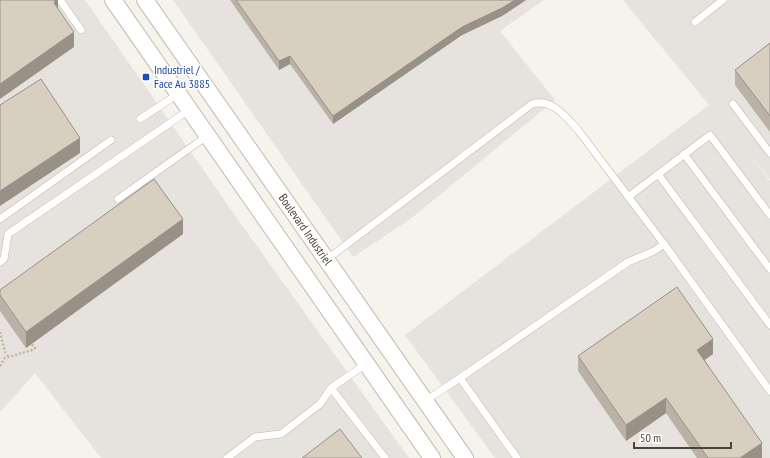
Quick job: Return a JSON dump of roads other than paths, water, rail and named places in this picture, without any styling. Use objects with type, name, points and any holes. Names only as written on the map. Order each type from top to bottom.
[{"type":"street","points":[[113,0],[432,458]]},
{"type":"street","name":"Boulevard Industriel","points":[[146,0],[465,458]]},
{"type":"lane","points":[[60,0],[81,30]]},
{"type":"lane","points":[[695,22],[723,0]]},
{"type":"lane","points":[[140,119],[178,94]]},
{"type":"lane","points":[[326,260],[528,107],[537,103],[546,103],[564,115],[578,130],[664,244],[770,391]]},
{"type":"lane","points":[[733,104],[770,153]]},
{"type":"lane","points":[[0,262],[4,259],[8,234],[189,110]]},
{"type":"lane","points":[[628,197],[710,135],[770,215]]},
{"type":"lane","points":[[118,199],[207,136]]},
{"type":"lane","points":[[0,219],[111,140]]},
{"type":"lane","points":[[684,154],[770,270]]},
{"type":"lane","points":[[658,174],[770,325]]},
{"type":"lane","points":[[425,401],[628,262],[654,251],[664,244]]},
{"type":"lane","points":[[227,458],[255,437],[281,434],[320,404],[331,388],[366,364]]},
{"type":"lane","points":[[460,378],[516,458]]},
{"type":"lane","points":[[331,388],[385,458]]},
{"type":"place","name":"Industriel / Face Au 3885","points":[[146,77]]}]
